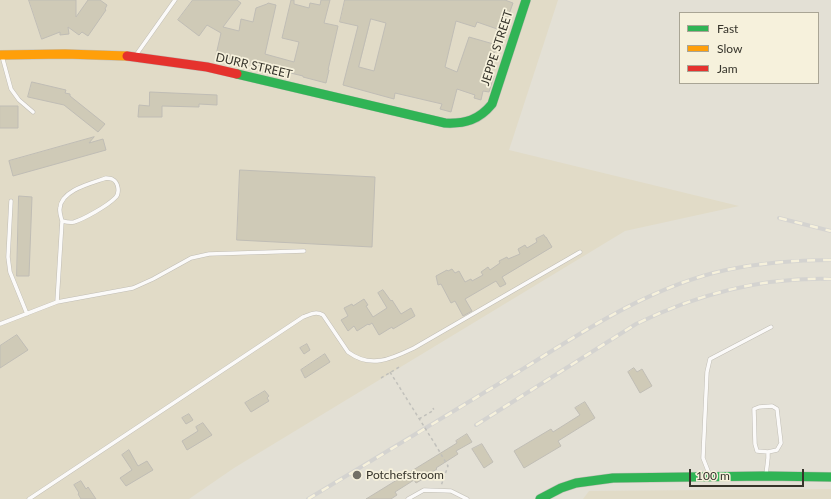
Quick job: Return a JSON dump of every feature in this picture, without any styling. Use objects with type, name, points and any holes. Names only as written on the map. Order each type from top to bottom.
[{"type":"street","name":"JEPPE STREET","points":[[492,104],[526,0]]},
{"type":"street","name":"DURR STREET","points":[[1,55],[65,54],[135,56],[207,67],[445,123],[459,124],[479,118],[492,104]]},
{"type":"street","points":[[540,499],[568,485],[613,478],[766,476],[831,478]]},
{"type":"lane","points":[[135,56],[174,1],[168,0]]},
{"type":"lane","points":[[1,55],[11,89],[19,100],[33,112]]},
{"type":"lane","points":[[56,302],[62,221],[60,208],[62,201],[69,193],[106,178],[112,179],[116,182],[118,190],[115,198],[80,220],[69,223],[62,221]]},
{"type":"lane","points":[[11,200],[8,257],[10,272],[27,314]]},
{"type":"lane","points":[[0,324],[56,302],[133,288],[153,279],[187,260],[209,254],[304,250]]},
{"type":"lane","points":[[29,499],[312,313],[318,312],[323,315],[348,352],[362,360],[374,362],[383,361],[414,348],[580,252]]},
{"type":"lane","points":[[710,477],[703,458],[707,372],[710,359],[771,327]]},
{"type":"lane","points":[[772,406],[776,409],[781,443],[777,450],[768,452],[757,451],[755,444],[754,409],[772,406]]},
{"type":"lane","points":[[766,476],[768,452]]},
{"type":"lane","points":[[408,499],[424,490],[451,491],[468,499]]},
{"type":"path","points":[[381,378],[401,366]]},
{"type":"path","points":[[390,372],[448,466],[439,491]]},
{"type":"path","points":[[419,418],[434,410],[433,408]]},
{"type":"shaded area","points":[[0,0],[558,0],[509,150],[739,206],[625,231],[234,468],[189,499],[0,499]]},
{"type":"shaded area","points":[[831,489],[831,499],[583,499],[589,491]]},
{"type":"building","points":[[29,0],[76,0],[76,17],[88,0],[100,0],[107,5],[106,10],[88,36],[82,32],[79,35],[68,27],[69,34],[60,35],[60,32],[42,39]]},
{"type":"building","points":[[193,0],[237,0],[241,3],[223,27],[239,31],[241,19],[253,22],[256,8],[268,3],[276,5],[265,54],[294,62],[299,42],[282,38],[291,0],[294,0],[294,4],[309,8],[310,3],[320,5],[321,0],[330,0],[324,23],[338,26],[326,83],[216,55],[221,33],[207,25],[199,36],[178,20]]},
{"type":"building","points":[[345,0],[505,0],[513,3],[503,31],[477,22],[475,27],[456,21],[445,67],[457,72],[469,37],[497,45],[488,74],[494,76],[489,92],[483,91],[481,100],[474,98],[475,95],[457,89],[451,112],[440,109],[442,104],[395,93],[394,99],[343,85],[358,26],[340,22]],"holes":[[[371,19],[386,23],[374,71],[359,67]]]},
{"type":"building","points":[[32,82],[66,90],[65,93],[70,94],[70,96],[105,124],[98,132],[64,105],[28,97]]},
{"type":"building","points":[[150,92],[217,95],[217,105],[199,104],[199,107],[162,106],[162,117],[138,117],[139,105],[149,106]]},
{"type":"building","points":[[0,106],[18,106],[18,128],[0,128]]},
{"type":"building","points":[[94,137],[89,143],[103,139],[106,150],[13,176],[9,161]]},
{"type":"building","points":[[240,170],[375,177],[372,247],[237,240]]},
{"type":"building","points":[[19,196],[32,197],[29,276],[17,276]]},
{"type":"building","points":[[544,235],[552,247],[502,277],[506,284],[500,287],[496,281],[465,299],[472,311],[463,316],[455,301],[451,303],[441,284],[438,285],[436,276],[452,269],[455,273],[459,271],[465,282],[471,279],[472,281],[483,275],[481,272],[488,267],[490,270],[500,263],[499,261],[507,257],[508,259],[520,254],[518,249],[525,245],[527,248],[537,242],[536,239]]},
{"type":"building","points":[[383,290],[401,314],[411,308],[415,316],[393,329],[392,327],[379,335],[372,323],[357,331],[354,326],[348,331],[341,320],[348,316],[344,308],[352,304],[353,306],[364,299],[368,305],[366,306],[373,317],[387,308],[378,293]]},
{"type":"building","points":[[17,335],[28,350],[0,368],[0,346]]},
{"type":"building","points":[[307,344],[310,350],[304,354],[300,348]]},
{"type":"building","points":[[325,354],[330,362],[305,378],[301,370]]},
{"type":"building","points":[[634,368],[637,372],[642,369],[652,386],[640,393],[628,372]]},
{"type":"building","points":[[265,391],[269,396],[267,398],[269,401],[251,412],[245,403]]},
{"type":"building","points":[[585,402],[595,418],[558,441],[561,446],[524,468],[514,451],[551,429],[553,432],[580,415],[575,408]]},
{"type":"building","points":[[189,414],[193,420],[186,424],[182,418]]},
{"type":"building","points":[[203,423],[212,435],[187,450],[182,441],[198,431],[196,427]]},
{"type":"building","points":[[467,434],[472,442],[456,451],[458,454],[422,478],[423,479],[416,483],[414,480],[395,492],[397,495],[391,499],[366,499],[457,443],[456,441]]},
{"type":"building","points":[[482,444],[493,462],[484,468],[472,449]]},
{"type":"building","points":[[129,450],[138,466],[147,461],[153,470],[126,486],[120,478],[132,470],[122,455]]},
{"type":"building","points":[[81,481],[86,489],[88,487],[96,499],[81,499],[74,485]]},
{"type":"railway","points":[[779,218],[831,231]]},
{"type":"railway","points":[[308,499],[581,333],[637,302],[695,278],[726,270],[778,262],[831,260]]},
{"type":"railway","points":[[476,425],[636,324],[659,313],[706,296],[755,284],[805,279],[831,279]]},
{"type":"traffic: fast","points":[[237,74],[445,123],[465,122],[482,114],[492,104],[526,0]]},
{"type":"traffic: fast","points":[[540,499],[561,488],[576,483],[613,478],[766,476],[831,477]]},
{"type":"traffic: slow","points":[[0,55],[65,54],[127,56]]},
{"type":"traffic: jam","points":[[127,56],[207,67],[237,74]]},
{"type":"place","name":"Potchefstroom","points":[[357,475]]}]
